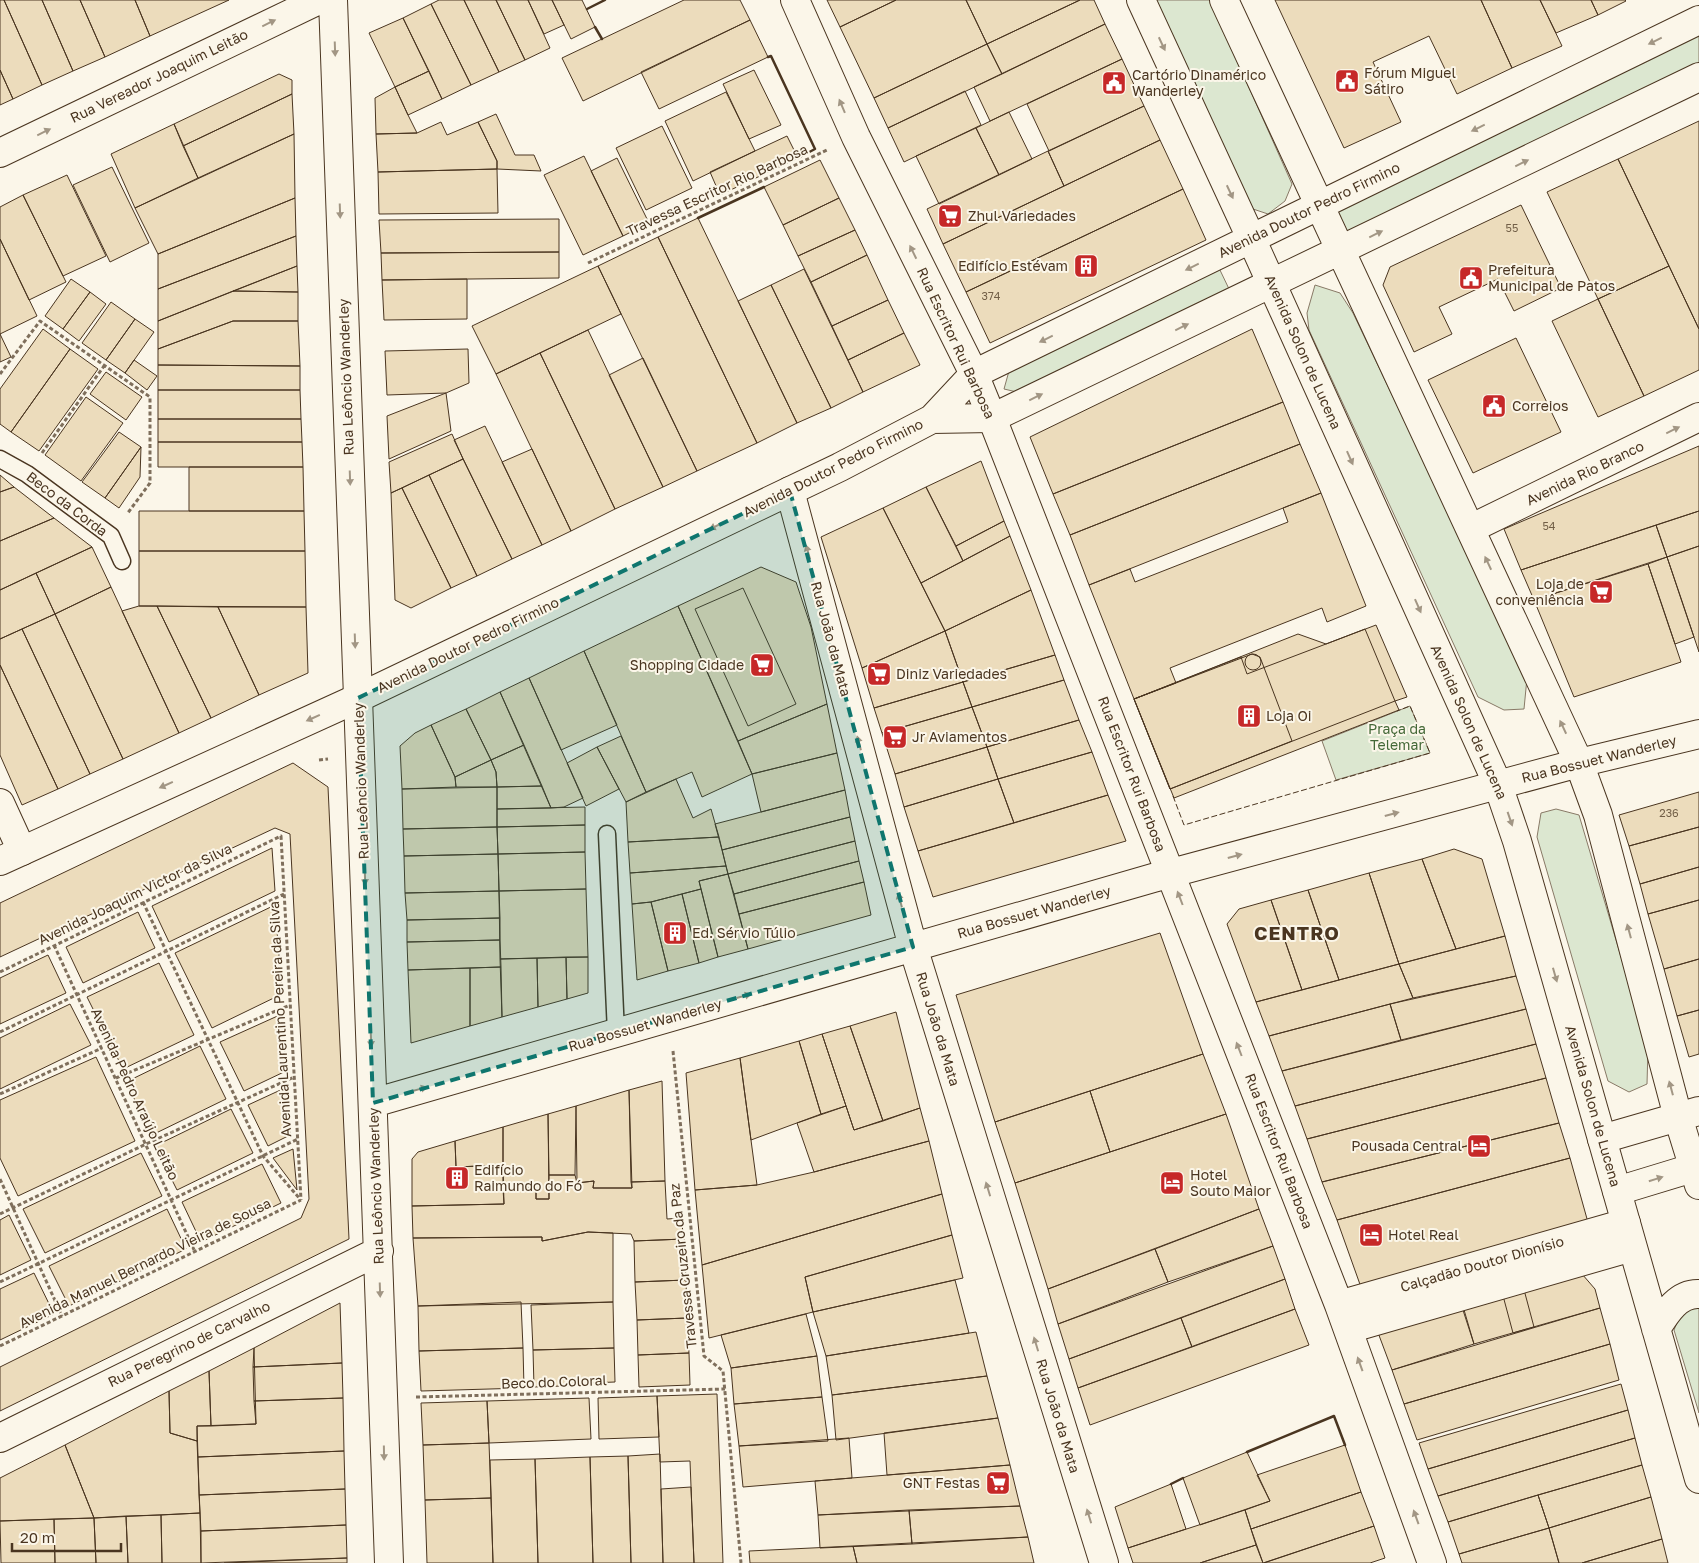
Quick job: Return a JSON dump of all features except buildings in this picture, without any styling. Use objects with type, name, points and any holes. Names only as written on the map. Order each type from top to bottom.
[{"type":"street","name":"Rua Vereador Joaquim Leitão","points":[[0,153],[319,0]]},
{"type":"street","name":"Rua Leôncio Wanderley","points":[[333,0],[389,1563]]},
{"type":"street","name":"Rua Escritor Rui Barbosa","points":[[794,0],[856,137],[974,374],[992,418],[1343,1317],[1432,1563]]},
{"type":"street","name":"Avenida Solon de Lucena","points":[[1141,0],[1252,238],[1271,284],[1498,785],[1517,841],[1699,1479]]},
{"type":"street","points":[[1224,0],[1320,204],[1340,251],[1472,528],[1579,763],[1598,815],[1689,1114],[1697,1173],[1617,1191]]},
{"type":"street","name":"Avenida Doutor Pedro Firmino","points":[[11,856],[358,698],[790,491],[932,418],[974,374],[1699,20]]},
{"type":"street","name":"Avenida Doutor Pedro Firmino","points":[[932,418],[992,418],[1699,77]]},
{"type":"street","name":"Avenida Rio Branco","points":[[1472,528],[1699,417]]},
{"type":"street","name":"Rua João da Mata","points":[[790,491],[913,947],[1104,1563]]},
{"type":"street","name":"Rua Bossuet Wanderley","points":[[373,1103],[1171,873],[1579,763],[1699,734]]},
{"type":"street","points":[[0,802],[11,856]]},
{"type":"street","points":[[1602,1139],[1689,1114]]},
{"type":"street","name":"Calçadão Doutor Dionísio","points":[[1343,1317],[1629,1235]]},
{"type":"street","name":"Rua Peregrino de Carvalho","points":[[0,1438],[379,1251]]},
{"type":"street","points":[[1656,1329],[1672,1305],[1690,1294],[1699,1294]]},
{"type":"lane","name":"Beco da Corda","points":[[0,459],[27,474],[111,536],[122,560]]},
{"type":"lane","points":[[607,834],[616,1033]]},
{"type":"path","name":"Travessa Escritor Rio Barbosa","points":[[588,263],[856,137]]},
{"type":"path","points":[[0,374],[40,321],[150,398],[150,483],[111,536]]},
{"type":"path","points":[[27,474],[104,366]]},
{"type":"path","name":"Avenida Laurentino Pereira da Silva","points":[[281,836],[301,1200]]},
{"type":"path","name":"Avenida Joaquim Victor da Silva","points":[[0,972],[281,836]]},
{"type":"path","points":[[0,1032],[284,894]]},
{"type":"path","points":[[143,902],[263,1156],[301,1200]]},
{"type":"path","name":"Avenida Pedro Araújo Leitão","points":[[54,945],[195,1252]]},
{"type":"path","points":[[116,1078],[290,1005]]},
{"type":"path","name":"Travessa Cruzeiro da Paz","points":[[670,1017],[704,1356],[724,1371],[741,1563]]},
{"type":"path","points":[[0,1094],[102,1048]]},
{"type":"path","points":[[0,1214],[146,1144],[294,1077]]},
{"type":"path","points":[[0,1282],[298,1139]]},
{"type":"path","points":[[0,1179],[62,1316]]},
{"type":"path","name":"Avenida Manuel Bernardo Vieira de Sousa","points":[[0,1346],[301,1200]]},
{"type":"path","name":"Beco do Coloral","points":[[383,1398],[725,1389]]},
{"type":"highlighted area","points":[[790,491],[913,947],[373,1103],[358,698]]},
{"type":"green space","points":[[1152,0],[1210,0],[1292,184],[1285,201],[1268,214],[1247,207]]},
{"type":"green space","points":[[1699,21],[1699,78],[1340,251],[1320,204]]},
{"type":"green space","points":[[1219,268],[1230,291],[1021,393],[1004,389],[1009,371]]},
{"type":"green space","points":[[1315,285],[1340,293],[1353,313],[1527,678],[1524,709],[1504,710],[1478,697],[1309,330],[1307,313]]},
{"type":"green space","name":"Praça da Telemar","points":[[1410,706],[1430,753],[1336,780],[1322,741]]},
{"type":"green space","points":[[1556,809],[1579,815],[1648,1048],[1647,1084],[1629,1092],[1608,1081],[1537,837],[1541,813]]},
{"type":"green space","points":[[1699,1303],[1699,1413],[1674,1330],[1682,1310]]},
{"type":"fence","points":[[1173,796],[1184,825],[1430,753],[1410,706],[1397,711]]},
{"type":"wall","points":[[587,9],[605,0]]},
{"type":"wall","points":[[595,27],[602,39]]},
{"type":"wall","points":[[768,57],[771,56],[815,149],[798,158]]},
{"type":"wall","points":[[698,218],[764,187]]},
{"type":"wall","points":[[1247,1452],[1334,1416],[1345,1445]]},
{"type":"wall","points":[[1171,1484],[1183,1478]]},
{"type":"place","name":"Fórum Miguel Sátiro","points":[[1347,81]]},
{"type":"place","name":"Cartório Dinamérico Wanderley","points":[[1114,83]]},
{"type":"place","name":"Zhul Variedades","points":[[950,216]]},
{"type":"place","name":"Edifício Estévam","points":[[1086,266]]},
{"type":"place","name":"Prefeitura Municipal de Patos","points":[[1471,278]]},
{"type":"place","name":"Correios","points":[[1494,406]]},
{"type":"place","name":"Loja de conveniência","points":[[1601,592]]},
{"type":"place","name":"Shopping Cidade","points":[[762,665]]},
{"type":"place","name":"Diniz Variedades","points":[[879,674]]},
{"type":"place","name":"Loja Oi","points":[[1249,716]]},
{"type":"place","name":"Jr Aviamentos","points":[[895,737]]},
{"type":"place","name":"Ed. Sérvio Túlio","points":[[675,933]]},
{"type":"place","name":"Pousada Central","points":[[1479,1146]]},
{"type":"place","name":"Edifício Raimundo do Fó","points":[[457,1178]]},
{"type":"place","name":"Hotel Souto Maior","points":[[1172,1183]]},
{"type":"place","name":"Hotel Real","points":[[1371,1235]]},
{"type":"place","name":"GNT Festas","points":[[998,1483]]},
{"type":"district","name":"CENTRO","points":[[1297,933]]}]
